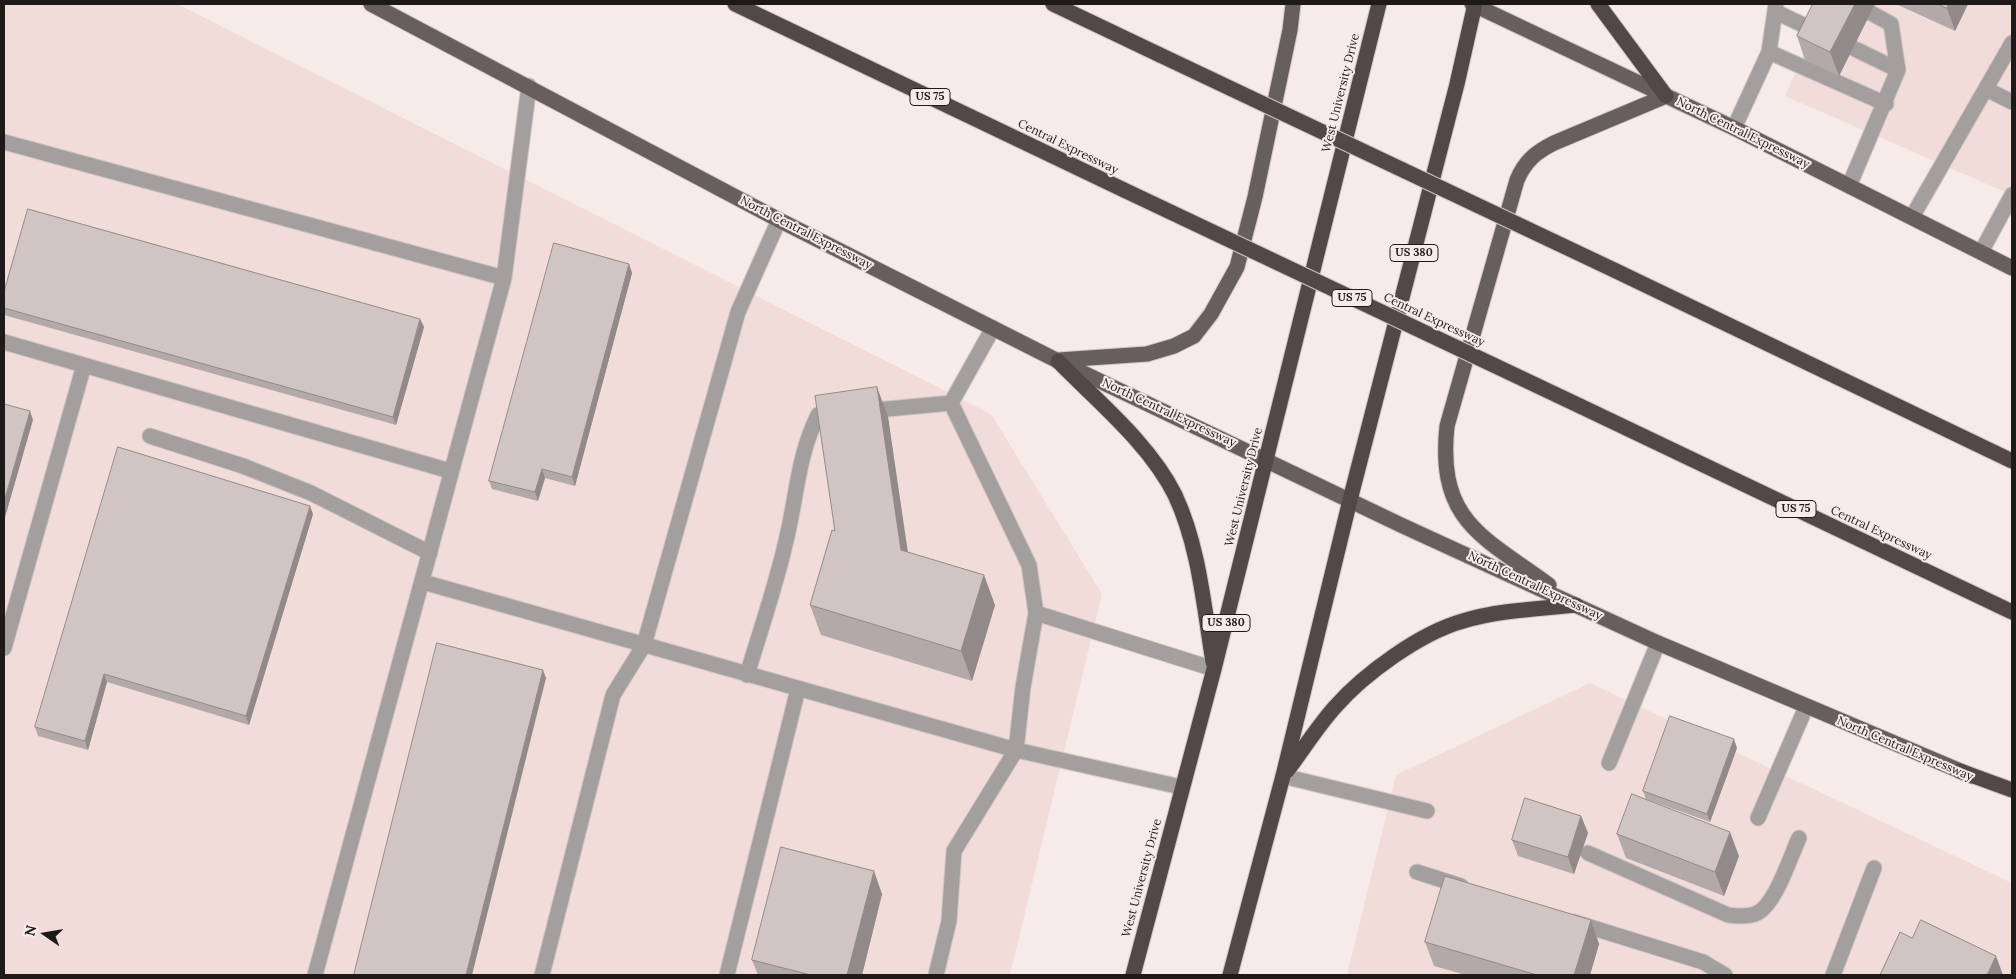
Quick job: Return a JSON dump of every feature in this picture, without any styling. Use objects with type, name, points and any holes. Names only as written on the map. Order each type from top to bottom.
[{"type":"highway","name":"Central Expressway","points":[[735,4],[2012,612]]},
{"type":"highway","points":[[1053,4],[2012,461]]},
{"type":"highway","name":"West University Drive","points":[[1133,975],[1181,787],[1214,669],[1380,4]]},
{"type":"highway","name":"US 380","points":[[1230,975],[1283,776],[1350,500],[1457,84],[1474,4]]},
{"type":"highway","points":[[1598,4],[1666,96]]},
{"type":"highway","points":[[1058,361],[1147,452],[1175,496],[1195,554],[1214,669]]},
{"type":"highway","points":[[1283,776],[1335,706],[1373,672],[1419,641],[1466,620],[1504,612],[1576,605]]},
{"type":"highway","points":[[1960,771],[2012,790]]},
{"type":"main road","name":"North Central Expressway","points":[[371,4],[779,220],[1058,361],[1350,500],[1658,643],[1960,771],[2012,796]]},
{"type":"main road","points":[[1058,361],[1147,354],[1174,346],[1194,336],[1212,314],[1237,266],[1253,206],[1290,30],[1293,4]]},
{"type":"main road","name":"North Central Expressway","points":[[1474,4],[1734,128],[2012,268]]},
{"type":"main road","points":[[1576,605],[1472,529],[1459,510],[1448,483],[1445,465],[1448,426],[1517,180],[1524,165],[1538,151],[1554,143],[1666,96]]},
{"type":"lane","points":[[1734,128],[1770,52],[1776,8],[1806,17],[1820,32]]},
{"type":"lane","points":[[1849,186],[1886,104],[1898,70],[1891,24],[1871,13]]},
{"type":"lane","points":[[1912,217],[2012,43]]},
{"type":"lane","points":[[1853,48],[1898,70]]},
{"type":"lane","points":[[1770,52],[1886,104]]},
{"type":"lane","points":[[315,975],[423,582],[450,471],[504,278],[529,86]]},
{"type":"lane","points":[[1986,89],[2012,102]]},
{"type":"lane","points":[[4,142],[504,278]]},
{"type":"lane","points":[[1981,252],[2012,195]]},
{"type":"lane","points":[[542,975],[613,695],[644,645],[738,312],[779,220]]},
{"type":"lane","points":[[951,404],[993,328]]},
{"type":"lane","points":[[4,342],[450,471]]},
{"type":"lane","points":[[4,648],[31,560],[84,365]]},
{"type":"lane","points":[[936,975],[949,921],[954,851],[1016,750],[1023,688],[1036,613],[1029,565],[951,404]]},
{"type":"lane","points":[[747,675],[788,533],[798,472],[807,437],[818,415],[951,404]]},
{"type":"lane","points":[[150,436],[243,466],[311,493],[430,553]]},
{"type":"lane","points":[[423,582],[1016,750],[1181,787]]},
{"type":"lane","points":[[1036,613],[1214,669]]},
{"type":"lane","points":[[1609,763],[1658,643]]},
{"type":"lane","points":[[726,975],[798,689]]},
{"type":"lane","points":[[1758,818],[1806,707]]},
{"type":"lane","points":[[1283,776],[1427,811]]},
{"type":"lane","points":[[1588,854],[1728,915],[1737,916],[1754,914],[1766,906],[1799,838]]},
{"type":"lane","points":[[1833,975],[1874,868]]},
{"type":"lane","points":[[1417,872],[1472,890]]},
{"type":"lane","points":[[1564,919],[1703,962],[1725,975]]},
{"type":"shaded area","points":[[4,4],[177,4],[991,414],[1102,594],[1010,975],[4,975]]},
{"type":"shaded area","points":[[1825,4],[2012,4],[2012,195],[1785,96]]},
{"type":"shaded area","points":[[1590,683],[2012,883],[2012,975],[1347,975],[1396,775]]},
{"type":"building","points":[[1813,4],[1855,4],[1830,52],[1797,36]]},
{"type":"building","points":[[1938,4],[1948,4],[1947,8]]},
{"type":"building","points":[[28,209],[420,319],[393,417],[4,308],[4,292]]},
{"type":"building","points":[[554,243],[629,264],[572,477],[542,469],[535,492],[489,481]]},
{"type":"building","points":[[877,387],[901,550],[984,575],[961,651],[810,605],[832,530],[835,531],[815,396]]},
{"type":"building","points":[[4,404],[30,411],[4,502]]},
{"type":"building","points":[[118,447],[310,506],[246,716],[104,674],[85,741],[35,727]]},
{"type":"building","points":[[437,643],[543,670],[466,975],[354,975]]},
{"type":"building","points":[[1670,716],[1734,739],[1707,814],[1643,791]]},
{"type":"building","points":[[1632,794],[1730,832],[1715,872],[1617,834]]},
{"type":"building","points":[[1525,798],[1581,816],[1568,857],[1512,840]]},
{"type":"building","points":[[781,847],[874,871],[847,975],[811,975],[752,960]]},
{"type":"building","points":[[1445,876],[1591,920],[1574,975],[1537,975],[1425,942]]},
{"type":"building","points":[[1921,920],[1996,956],[1987,975],[1880,975],[1900,932],[1912,938]]}]
